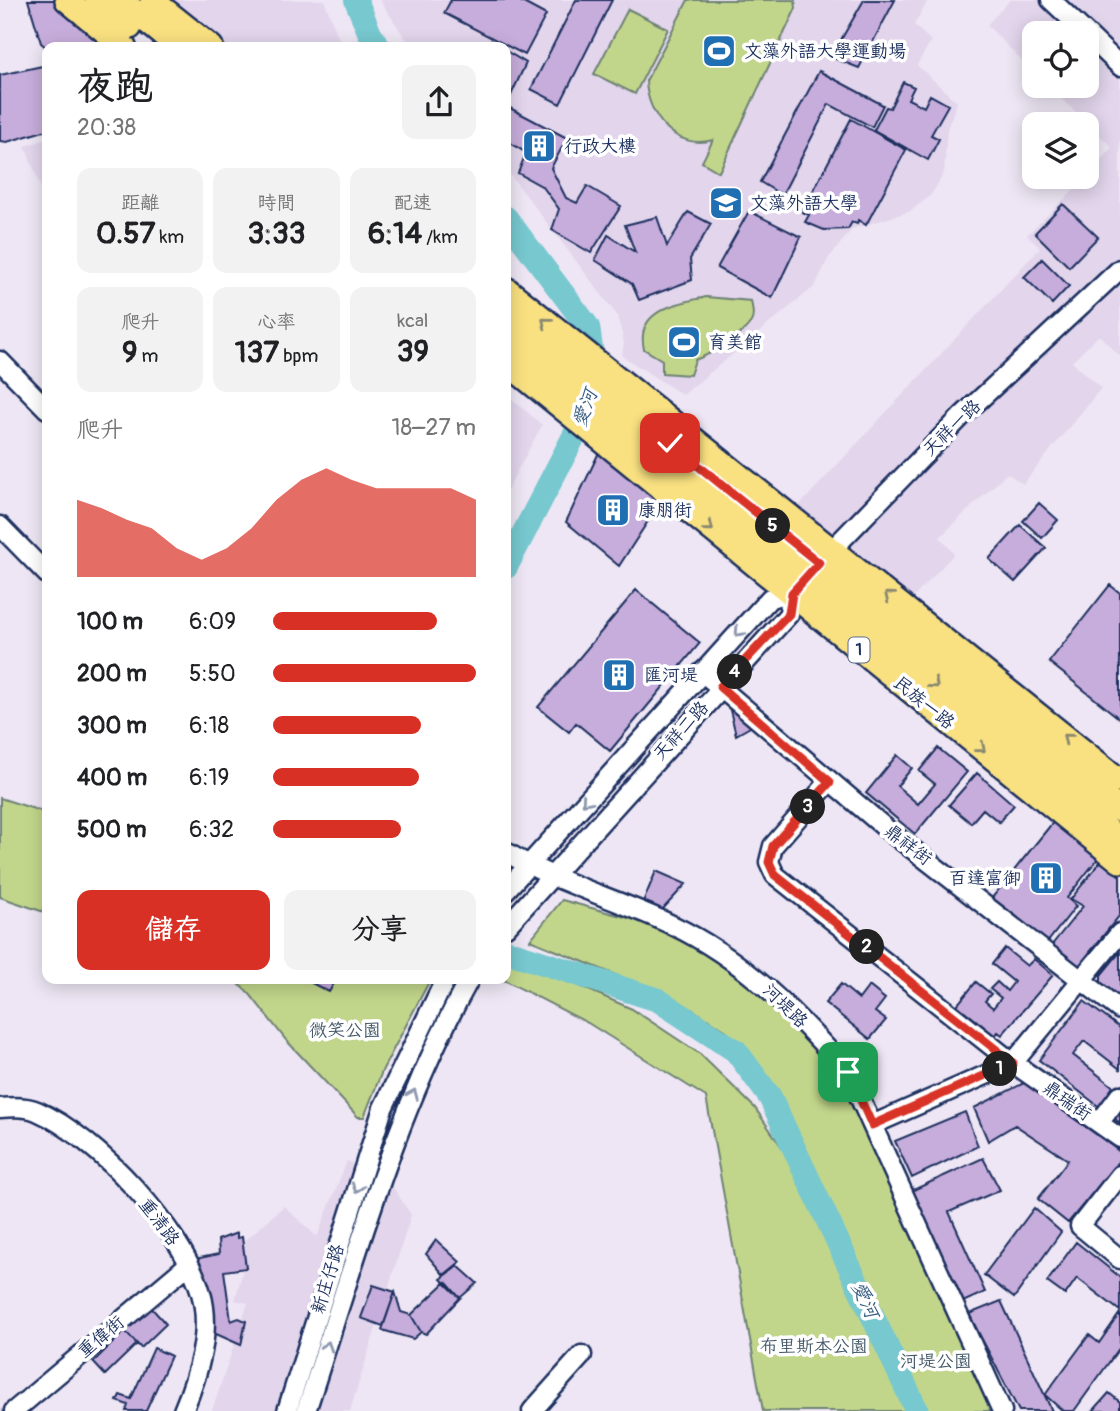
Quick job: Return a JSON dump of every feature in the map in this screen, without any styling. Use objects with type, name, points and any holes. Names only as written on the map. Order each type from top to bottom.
[{"type":"main road","points":[[97,0],[149,42]]},
{"type":"main road","points":[[121,0],[172,42]]},
{"type":"main road","points":[[152,0],[204,42]]},
{"type":"main road","points":[[71,1],[118,42]]},
{"type":"main road","name":"1","points":[[511,296],[573,379],[612,418]]},
{"type":"main road","name":"1","points":[[511,319],[612,418]]},
{"type":"main road","name":"1","points":[[511,337],[573,379]]},
{"type":"main road","name":"1","points":[[511,363],[573,379]]},
{"type":"main road","name":"民族一路","points":[[612,418],[1120,810]]},
{"type":"main road","name":"民族一路","points":[[612,418],[812,571],[1120,781]]},
{"type":"main road","name":"民族一路","points":[[812,571],[1120,840]]},
{"type":"main road","name":"民族一路","points":[[812,571],[1120,861]]},
{"type":"street","points":[[1051,0],[1073,21]]},
{"type":"street","points":[[1099,46],[1120,66]]},
{"type":"street","name":"天祥一路","points":[[812,571],[962,416],[1120,270]]},
{"type":"street","points":[[0,361],[42,404]]},
{"type":"street","points":[[0,526],[42,569]]},
{"type":"street","name":"天祥二路","points":[[511,885],[770,598],[812,571]]},
{"type":"street","name":"天祥二路","points":[[511,920],[789,614],[812,571]]},
{"type":"street","name":"鼎祥街","points":[[702,672],[830,782],[1120,1010]]},
{"type":"street","name":"鼎瑞街","points":[[830,782],[773,846],[769,862],[775,875],[1013,1063],[1120,1138]]},
{"type":"street","name":"河堤路","points":[[511,855],[548,877],[637,909],[724,954],[793,1011],[848,1072],[1002,1411]]},
{"type":"street","points":[[872,1125],[1013,1063],[1120,933]]},
{"type":"street","name":"新庄仔路","points":[[287,1411],[383,1108],[443,984]]},
{"type":"street","name":"新庄仔路","points":[[306,1411],[387,1157],[436,1038],[467,984]]},
{"type":"street","points":[[1099,1123],[1120,1095]]},
{"type":"street","name":"重清路","points":[[0,1108],[35,1110],[72,1131],[103,1156],[136,1191],[189,1264],[201,1293],[206,1329],[193,1387],[183,1411]]},
{"type":"street","points":[[1120,1175],[1080,1226],[1120,1259]]},
{"type":"street","name":"重偉街","points":[[14,1411],[189,1264]]},
{"type":"street","points":[[532,1411],[582,1355]]},
{"type":"shaded area","points":[[168,0],[324,0],[340,42],[219,42]]},
{"type":"shaded area","name":"文藻外語大學","points":[[380,0],[928,0],[914,25],[931,41],[917,65],[957,102],[947,129],[944,173],[931,195],[911,211],[852,229],[828,259],[815,286],[683,395],[622,356],[624,342],[617,315],[511,176],[511,42],[408,42]]},
{"type":"shaded area","points":[[1010,0],[1120,0],[1120,356],[1099,335],[1072,362],[1101,388],[1023,484],[1007,473],[940,537],[954,554],[909,602],[796,509],[1040,248],[1027,235],[1075,189],[1099,189],[1099,163],[1112,147],[1099,135],[1099,112],[1075,112],[1061,98],[1099,98],[1099,21],[1022,21],[1022,61],[987,25]]},
{"type":"shaded area","points":[[42,141],[42,190],[25,146]]},
{"type":"shaded area","points":[[511,398],[542,425],[511,483]]},
{"type":"shaded area","points":[[347,1161],[391,1184],[411,1215],[350,1411],[212,1411],[248,1303],[235,1300],[246,1259],[237,1248],[284,1206],[317,1237]]},
{"type":"green space","points":[[688,0],[795,0],[796,8],[719,172],[702,162],[713,140],[687,140],[666,128],[652,107],[648,94],[646,81]]},
{"type":"green space","points":[[628,9],[668,29],[635,94],[594,74]]},
{"type":"green space","name":"育美館","points":[[706,297],[751,301],[751,322],[726,344],[695,360],[690,375],[662,373],[662,360],[644,349],[646,325],[660,311]]},
{"type":"green space","points":[[0,798],[42,811],[42,911],[0,897]]},
{"type":"green space","name":"河堤公園","points":[[562,900],[658,926],[706,950],[753,983],[839,1071],[995,1411],[923,1411],[780,1094],[725,1030],[677,1000],[530,940]]},
{"type":"green space","name":"布里斯本公園","points":[[511,956],[632,1009],[700,1054],[755,1108],[798,1171],[911,1411],[763,1411],[706,1097],[588,1023],[511,984]]},
{"type":"green space","name":"微笑公園","points":[[238,984],[428,984],[383,1069],[364,1117],[358,1117],[286,1040],[249,993]]},
{"type":"building","points":[[28,0],[54,0],[107,42],[42,42]]},
{"type":"building","points":[[451,0],[518,0],[546,15],[525,55],[511,48],[511,42],[500,42],[444,13]]},
{"type":"building","points":[[576,0],[612,0],[560,104],[531,89]]},
{"type":"building","points":[[864,0],[895,0],[859,68],[831,57]]},
{"type":"building","points":[[511,54],[526,63],[511,95]]},
{"type":"building","points":[[42,66],[42,132],[7,142],[0,141],[0,75]]},
{"type":"building","points":[[819,71],[883,105],[872,127],[829,104],[782,195],[760,182]]},
{"type":"building","points":[[903,82],[914,87],[908,99],[924,107],[930,95],[948,105],[931,135],[939,139],[928,160],[874,130],[886,107],[890,108]]},
{"type":"building","name":"行政大樓","points":[[511,109],[567,138],[551,168],[566,198],[577,203],[587,186],[621,206],[591,253],[552,230],[559,209],[543,187],[518,173],[526,153],[511,143]]},
{"type":"building","points":[[851,119],[906,150],[866,225],[858,220],[857,224],[852,222],[848,229],[824,230],[805,222],[809,215],[802,212]]},
{"type":"building","points":[[1063,204],[1098,237],[1069,267],[1035,233]]},
{"type":"building","points":[[749,211],[801,237],[772,298],[717,268]]},
{"type":"building","points":[[688,212],[711,224],[690,259],[692,280],[639,300],[632,284],[595,260],[608,235],[635,252],[625,225],[657,217],[667,246]]},
{"type":"building","points":[[1042,259],[1069,286],[1052,304],[1024,277]]},
{"type":"building","name":"康朋街","points":[[601,448],[663,498],[619,566],[566,522]]},
{"type":"building","points":[[1039,503],[1058,520],[1042,538],[1023,521]]},
{"type":"building","points":[[1020,525],[1046,548],[1015,582],[989,559]]},
{"type":"building","points":[[1110,585],[1120,593],[1120,719],[1049,662]]},
{"type":"building","name":"匯河堤","points":[[636,590],[700,643],[610,751],[576,723],[569,732],[538,707]]},
{"type":"building","points":[[733,708],[745,715],[752,726],[736,735],[730,710]]},
{"type":"building","points":[[938,748],[967,772],[915,834],[866,793],[897,755],[912,768],[897,786],[918,804],[935,784],[919,771]]},
{"type":"building","points":[[977,773],[1014,805],[999,822],[983,809],[971,823],[949,805]]},
{"type":"building","name":"百達富御","points":[[1054,821],[1099,857],[1067,898],[1076,906],[1046,944],[991,899]]},
{"type":"building","points":[[1101,861],[1120,876],[1120,915],[1078,967],[1051,946],[1083,906],[1071,899]]},
{"type":"building","points":[[656,871],[686,884],[661,911],[643,902]]},
{"type":"building","points":[[1005,948],[1027,966],[1034,959],[1053,975],[1002,1035],[998,1032],[995,1036],[957,1005],[976,982],[991,994],[985,1001],[993,1008],[1001,998],[990,989],[997,982],[1007,991],[1014,982],[992,964]]},
{"type":"building","points":[[1120,952],[1120,1003],[1101,988],[1101,975]]},
{"type":"building","points":[[314,984],[334,984],[329,992]]},
{"type":"building","points":[[841,984],[859,999],[869,986],[885,999],[875,1012],[886,1020],[870,1039],[825,1003]]},
{"type":"building","points":[[1084,1001],[1120,1028],[1120,1069],[1084,1041],[1073,1055],[1120,1092],[1120,1123],[1039,1060]]},
{"type":"building","points":[[1026,1082],[1120,1152],[1120,1160],[1068,1223],[1038,1199],[1068,1160],[1015,1125],[988,1141],[974,1108]]},
{"type":"building","points":[[965,1112],[978,1146],[912,1178],[895,1141]]},
{"type":"building","points":[[983,1158],[1000,1190],[949,1212],[985,1292],[963,1302],[911,1191]]},
{"type":"building","points":[[1034,1208],[1061,1232],[1014,1298],[984,1275]]},
{"type":"building","points":[[237,1233],[237,1238],[242,1237],[246,1268],[224,1271],[231,1321],[239,1318],[246,1321],[241,1345],[207,1330],[190,1260],[219,1254],[218,1240]]},
{"type":"building","points":[[436,1240],[460,1262],[444,1275],[426,1254]]},
{"type":"building","points":[[1076,1242],[1120,1277],[1120,1311],[1077,1278],[1065,1295],[1047,1282]]},
{"type":"building","points":[[458,1266],[477,1283],[460,1298],[441,1279]]},
{"type":"building","points":[[446,1282],[460,1298],[426,1334],[421,1332],[411,1315]]},
{"type":"building","points":[[373,1285],[395,1292],[383,1326],[361,1318]]},
{"type":"building","points":[[395,1292],[401,1312],[411,1315],[421,1332],[413,1339],[382,1330]]},
{"type":"building","points":[[1001,1301],[1052,1411],[1019,1411],[969,1314]]},
{"type":"building","points":[[147,1303],[166,1324],[141,1348],[121,1327]]},
{"type":"building","points":[[1120,1313],[1120,1347],[1074,1411],[1063,1411],[1045,1395],[1089,1335],[1099,1343]]},
{"type":"building","points":[[125,1331],[137,1344],[105,1375],[93,1362]]},
{"type":"building","points":[[154,1348],[171,1356],[146,1411],[126,1411],[128,1405],[117,1401],[120,1395],[131,1399]]},
{"type":"building","points":[[1109,1393],[1120,1402],[1120,1411],[1093,1411]]},
{"type":"waterway","name":"愛河","points":[[356,0],[376,42]]},
{"type":"waterway","name":"愛河","points":[[511,225],[588,327],[595,378],[585,415],[511,557]]},
{"type":"waterway","name":"愛河","points":[[511,953],[658,1000],[736,1051],[770,1097],[917,1411]]},
{"type":"place","name":"文藻外語大學運動場","points":[[719,51]]},
{"type":"place","name":"行政大樓","points":[[539,146]]},
{"type":"place","name":"文藻外語大學","points":[[726,203]]},
{"type":"place","name":"育美館","points":[[684,342]]},
{"type":"place","name":"康朋街","points":[[613,510]]},
{"type":"place","name":"匯河堤","points":[[619,675]]},
{"type":"place","name":"百達富御","points":[[1046,878]]},
{"type":"route","points":[[670,443],[819,563],[792,593],[789,614],[720,687],[830,782],[773,846],[769,862],[775,875],[1013,1063],[872,1125],[848,1072]]}]
